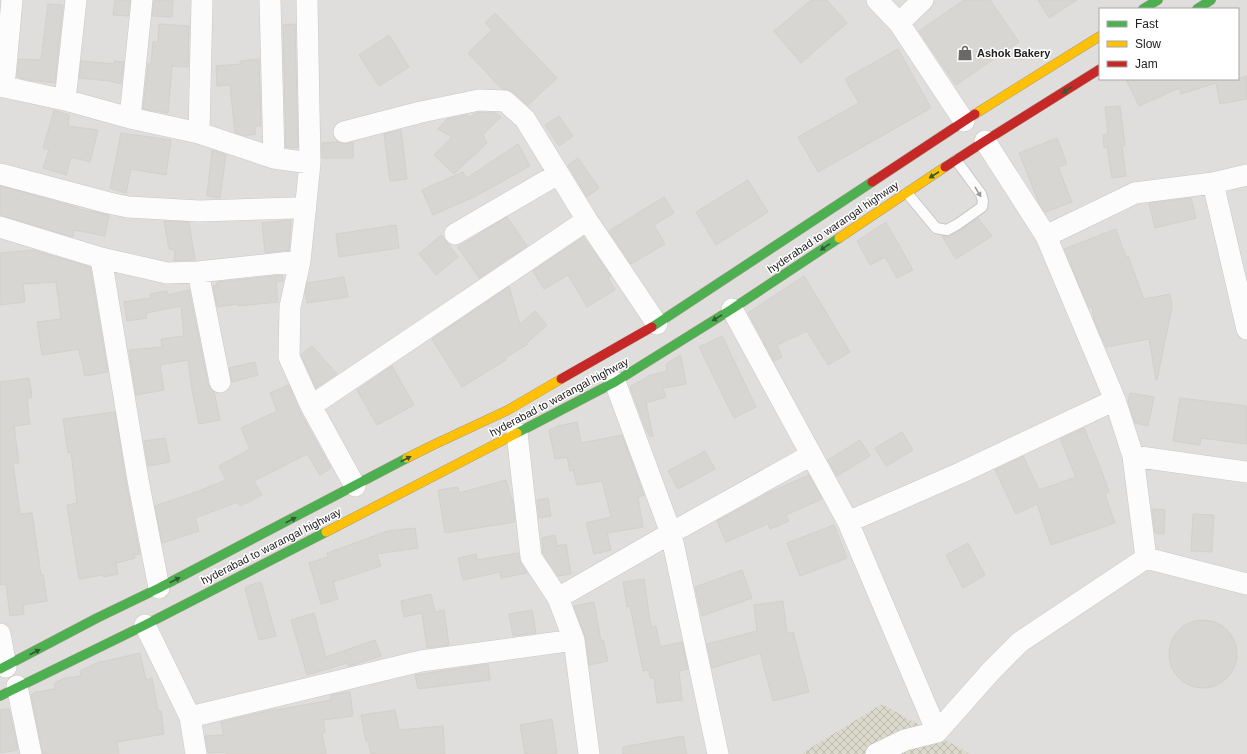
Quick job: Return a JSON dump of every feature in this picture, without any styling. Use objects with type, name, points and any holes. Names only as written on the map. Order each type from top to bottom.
[{"type":"main road","points":[[1146,8],[1158,0]]},
{"type":"main road","points":[[1199,8],[1211,0]]},
{"type":"main road","points":[[3,668],[431,446],[508,410],[657,324],[964,121],[1099,37]]},
{"type":"main road","name":"hyderabad to warangal highway","points":[[9,691],[145,625],[615,382],[732,309],[985,141],[1099,70]]},
{"type":"street","points":[[12,0],[2,86],[65,100],[130,118],[199,133],[274,158],[310,163]]},
{"type":"street","points":[[65,100],[76,0]]},
{"type":"street","points":[[130,118],[142,0]]},
{"type":"street","points":[[199,133],[202,0]]},
{"type":"street","points":[[270,0],[274,158]]},
{"type":"street","points":[[307,0],[310,163],[300,261],[290,307],[289,357],[311,406],[355,486]]},
{"type":"street","points":[[877,0],[899,23],[964,121]]},
{"type":"street","points":[[899,23],[923,0]]},
{"type":"street","points":[[344,132],[421,112],[472,101],[505,101],[525,119],[587,220],[657,324]]},
{"type":"street","points":[[985,141],[1046,236],[1115,400],[1133,456],[1146,558]]},
{"type":"street","points":[[0,174],[128,207],[199,211],[306,208]]},
{"type":"street","points":[[455,234],[558,174]]},
{"type":"street","points":[[1046,236],[1135,193],[1213,183],[1247,175]]},
{"type":"street","points":[[1213,183],[1247,329]]},
{"type":"street","points":[[311,406],[587,220]]},
{"type":"street","points":[[0,227],[101,258],[167,273],[198,272],[300,261]]},
{"type":"street","points":[[101,258],[138,480],[159,588]]},
{"type":"street","points":[[198,272],[220,382]]},
{"type":"street","points":[[732,309],[848,522],[937,732]]},
{"type":"street","points":[[615,382],[671,533],[718,754]]},
{"type":"street","points":[[848,522],[960,473],[1115,400]]},
{"type":"street","points":[[516,433],[531,557],[558,598],[574,640],[589,754]]},
{"type":"street","points":[[558,598],[811,455]]},
{"type":"street","points":[[1133,456],[1247,472]]},
{"type":"street","points":[[876,754],[905,740],[937,732],[992,670],[1020,642],[1146,558],[1247,584]]},
{"type":"street","points":[[145,625],[190,717],[196,754]]},
{"type":"street","points":[[0,634],[3,668]]},
{"type":"street","points":[[190,717],[421,661],[574,640]]},
{"type":"street","points":[[9,691],[31,754]]},
{"type":"lane","points":[[906,193],[936,228],[947,230],[974,214],[982,208],[983,201],[981,194],[956,160]]},
{"type":"shaded area","points":[[0,0],[1247,0],[1247,754],[0,754]]},
{"type":"shaded area","points":[[882,704],[970,754],[801,754]]},
{"type":"building","points":[[115,0],[130,0],[128,16],[113,15]]},
{"type":"building","points":[[154,0],[173,0],[172,17],[152,16]]},
{"type":"building","points":[[811,0],[827,0],[847,23],[801,63],[774,31]]},
{"type":"building","points":[[964,0],[990,0],[1019,42],[956,85],[919,31]]},
{"type":"building","points":[[1038,0],[1077,0],[1049,18]]},
{"type":"building","points":[[48,4],[63,5],[55,83],[17,77],[19,59],[41,60]]},
{"type":"building","points":[[495,13],[557,78],[528,105],[513,92],[502,89],[468,53],[492,30],[485,23]]},
{"type":"building","points":[[159,24],[189,26],[188,67],[172,66],[168,113],[143,109],[148,64],[151,64],[153,42],[158,42]]},
{"type":"building","points":[[295,24],[298,147],[286,148],[283,25]]},
{"type":"building","points":[[389,35],[409,67],[379,86],[359,55]]},
{"type":"building","points":[[898,49],[931,108],[818,172],[798,137],[859,103],[845,79]]},
{"type":"building","points":[[259,59],[261,126],[254,126],[256,134],[245,136],[235,133],[230,85],[217,86],[216,66],[241,64],[240,61]]},
{"type":"building","points":[[81,61],[114,64],[114,61],[124,62],[121,84],[110,81],[79,78]]},
{"type":"building","points":[[1247,76],[1247,99],[1220,104],[1216,83],[1181,94],[1179,88],[1139,106],[1126,80],[1239,80]]},
{"type":"building","points":[[1120,106],[1125,145],[1122,146],[1126,176],[1112,178],[1107,147],[1104,148],[1103,135],[1108,134],[1105,107]]},
{"type":"building","points":[[54,110],[69,115],[68,126],[98,130],[90,162],[71,157],[66,175],[43,168],[49,150],[43,148]]},
{"type":"building","points":[[478,112],[495,113],[501,117],[483,135],[487,143],[454,174],[434,155],[452,137],[438,129],[447,119],[467,115],[470,117]]},
{"type":"building","points":[[559,116],[573,136],[559,146],[545,125]]},
{"type":"building","points":[[401,130],[407,179],[390,181],[384,134]]},
{"type":"building","points":[[121,133],[171,140],[166,175],[131,169],[126,193],[110,188]]},
{"type":"building","points":[[1057,138],[1067,164],[1058,167],[1072,202],[1045,212],[1039,203],[1019,153]]},
{"type":"building","points":[[339,142],[347,144],[353,142],[353,158],[322,158],[322,143]]},
{"type":"building","points":[[518,144],[530,166],[476,196],[433,215],[422,190],[463,172],[467,178]]},
{"type":"building","points":[[212,150],[226,155],[220,198],[207,196]]},
{"type":"building","points":[[578,158],[599,188],[587,197],[568,165]]},
{"type":"building","points":[[748,180],[768,212],[716,245],[696,212]]},
{"type":"building","points":[[0,186],[79,209],[109,215],[105,236],[74,230],[73,237],[0,215]]},
{"type":"building","points":[[664,197],[674,213],[654,225],[665,244],[631,264],[609,231]]},
{"type":"building","points":[[1191,198],[1196,218],[1155,228],[1149,203]]},
{"type":"building","points":[[507,217],[527,246],[479,278],[458,247]]},
{"type":"building","points":[[978,218],[992,236],[956,259],[942,236],[950,236]]},
{"type":"building","points":[[291,220],[289,250],[265,253],[262,223]]},
{"type":"building","points":[[164,221],[189,222],[195,260],[174,261],[175,250],[169,249]]},
{"type":"building","points":[[886,222],[913,270],[897,278],[885,257],[870,265],[857,241]]},
{"type":"building","points":[[396,225],[399,248],[339,257],[336,234]]},
{"type":"building","points":[[1116,229],[1144,299],[1170,294],[1172,307],[1157,380],[1149,339],[1106,347],[1094,320],[1092,307],[1089,308],[1064,249]]},
{"type":"building","points":[[441,235],[458,257],[436,275],[419,254]]},
{"type":"building","points":[[583,237],[611,276],[608,278],[615,290],[587,307],[568,275],[544,289],[533,271]]},
{"type":"building","points":[[33,250],[90,267],[108,372],[85,376],[79,349],[42,355],[37,322],[61,319],[56,282],[23,284],[25,302],[0,305],[0,253]]},
{"type":"building","points":[[282,275],[283,281],[276,282],[278,302],[238,306],[238,304],[217,307],[213,286],[217,285],[217,282]]},
{"type":"building","points":[[804,276],[850,352],[828,365],[807,331],[777,345],[782,357],[774,361],[748,313]]},
{"type":"building","points":[[344,277],[348,297],[307,303],[305,293],[307,283]]},
{"type":"building","points":[[509,287],[520,324],[535,311],[547,325],[527,343],[528,344],[505,358],[506,360],[462,387],[432,339]]},
{"type":"building","points":[[189,290],[208,384],[214,392],[220,420],[199,424],[188,360],[160,365],[164,390],[136,395],[129,350],[162,347],[161,339],[184,336],[181,306],[146,313],[147,318],[127,321],[124,302],[151,298],[150,294],[167,291],[168,295]]},
{"type":"building","points":[[722,336],[756,407],[734,418],[699,347]]},
{"type":"building","points":[[312,346],[337,374],[316,388],[301,355]]},
{"type":"building","points":[[681,356],[686,384],[663,388],[666,397],[646,403],[653,436],[650,437],[630,387],[648,376],[667,371],[666,364]]},
{"type":"building","points":[[255,362],[258,375],[232,382],[229,368]]},
{"type":"building","points":[[392,366],[414,405],[377,425],[357,390]]},
{"type":"building","points":[[29,378],[32,397],[27,398],[30,424],[14,426],[19,463],[13,463],[20,514],[32,513],[41,575],[43,575],[47,601],[23,605],[24,614],[10,616],[6,584],[0,585],[0,382]]},
{"type":"building","points":[[289,385],[300,412],[331,468],[320,475],[307,454],[254,481],[262,495],[240,506],[238,502],[195,518],[199,531],[162,543],[155,506],[226,480],[219,466],[250,449],[241,428],[277,411],[270,393]]},
{"type":"building","points":[[1130,393],[1154,397],[1148,426],[1135,423],[1128,402]]},
{"type":"building","points":[[1180,398],[1247,406],[1247,444],[1201,438],[1200,445],[1173,441]]},
{"type":"building","points":[[115,412],[126,482],[140,554],[134,555],[135,558],[116,563],[118,574],[79,579],[67,505],[77,503],[71,452],[68,453],[63,419]]},
{"type":"building","points":[[577,422],[581,443],[622,435],[644,495],[638,497],[643,527],[607,533],[611,550],[594,554],[586,523],[611,517],[602,481],[577,485],[573,470],[570,471],[567,457],[555,459],[549,430],[558,426]]},
{"type":"building","points":[[1084,428],[1109,492],[1105,494],[1115,523],[1051,545],[1037,504],[1016,514],[995,470],[1023,456],[1039,490],[1076,477],[1060,439]]},
{"type":"building","points":[[902,432],[913,450],[886,466],[875,448]]},
{"type":"building","points":[[165,438],[170,462],[148,466],[144,441]]},
{"type":"building","points":[[860,440],[870,456],[837,476],[828,460]]},
{"type":"building","points":[[705,451],[715,469],[678,489],[668,471]]},
{"type":"building","points":[[809,475],[822,499],[786,515],[789,521],[770,529],[768,524],[726,542],[717,521],[768,493]]},
{"type":"building","points":[[506,480],[513,503],[515,522],[445,533],[438,490],[458,487],[459,493]]},
{"type":"building","points":[[548,498],[551,516],[539,518],[537,500]]},
{"type":"building","points":[[1152,509],[1165,510],[1164,534],[1155,533]]},
{"type":"building","points":[[1193,514],[1214,515],[1212,552],[1191,551]]},
{"type":"building","points":[[834,525],[847,558],[800,576],[787,543]]},
{"type":"building","points":[[415,528],[418,548],[377,554],[381,566],[333,582],[338,599],[321,604],[309,563],[328,557],[327,553],[388,531]]},
{"type":"building","points":[[555,535],[557,546],[566,544],[571,574],[558,576],[543,553],[542,538]]},
{"type":"building","points":[[968,543],[985,575],[963,588],[946,555]]},
{"type":"building","points":[[518,553],[521,563],[527,573],[501,578],[500,572],[463,580],[458,558],[476,554],[477,560]]},
{"type":"building","points":[[742,570],[752,598],[702,616],[695,587]]},
{"type":"building","points":[[644,579],[651,627],[656,626],[660,647],[682,642],[688,669],[679,671],[682,700],[657,703],[654,678],[650,678],[649,670],[643,671],[630,606],[627,607],[623,582]]},
{"type":"building","points":[[261,582],[276,636],[259,640],[245,588]]},
{"type":"building","points":[[431,594],[435,612],[444,610],[449,645],[427,648],[422,613],[404,617],[401,601]]},
{"type":"building","points":[[783,601],[787,634],[793,632],[809,692],[773,701],[760,653],[712,668],[707,644],[757,631],[754,605]]},
{"type":"building","points":[[594,602],[601,641],[603,640],[608,661],[589,665],[585,636],[574,606]]},
{"type":"building","points":[[532,610],[536,633],[513,636],[509,614]]},
{"type":"building","points":[[314,613],[326,657],[375,640],[381,656],[348,666],[347,663],[307,675],[291,620]]},
{"type":"building","points":[[1203,620],[1216,623],[1227,630],[1234,641],[1237,654],[1234,667],[1227,678],[1216,685],[1203,688],[1190,685],[1179,678],[1172,667],[1169,654],[1172,641],[1179,630],[1190,623]]},
{"type":"building","points":[[140,653],[146,680],[152,678],[158,711],[161,711],[164,734],[117,742],[119,754],[43,754],[31,695],[36,692],[55,689],[54,683],[65,678],[81,676],[80,671],[101,661]]},
{"type":"building","points":[[488,664],[490,680],[418,689],[415,675]]},
{"type":"building","points":[[350,692],[353,716],[323,720],[325,732],[322,733],[326,754],[208,753],[205,736],[224,735],[221,722],[276,709],[331,700],[331,695]]},
{"type":"building","points":[[9,709],[18,750],[0,753],[0,710]]},
{"type":"building","points":[[395,710],[399,730],[443,726],[445,754],[371,754],[368,741],[366,741],[361,715]]},
{"type":"building","points":[[552,719],[557,754],[525,754],[520,725]]},
{"type":"building","points":[[683,736],[687,754],[623,754],[623,747]]},
{"type":"traffic: fast","points":[[1145,8],[1158,0]]},
{"type":"traffic: fast","points":[[1199,8],[1211,0]]},
{"type":"traffic: fast","points":[[652,327],[872,182]]},
{"type":"traffic: fast","points":[[517,433],[615,382],[732,309],[839,238]]},
{"type":"traffic: fast","points":[[0,669],[97,618],[159,588],[407,458]]},
{"type":"traffic: fast","points":[[0,696],[145,625],[326,532]]},
{"type":"traffic: slow","points":[[975,114],[1099,37]]},
{"type":"traffic: slow","points":[[839,238],[945,167]]},
{"type":"traffic: slow","points":[[407,458],[508,410],[561,379]]},
{"type":"traffic: slow","points":[[326,532],[517,433]]},
{"type":"traffic: jam","points":[[945,167],[1099,70]]},
{"type":"traffic: jam","points":[[872,182],[975,114]]},
{"type":"traffic: jam","points":[[561,379],[652,327]]},
{"type":"place","name":"Ashok Bakery","points":[[965,53]]}]
